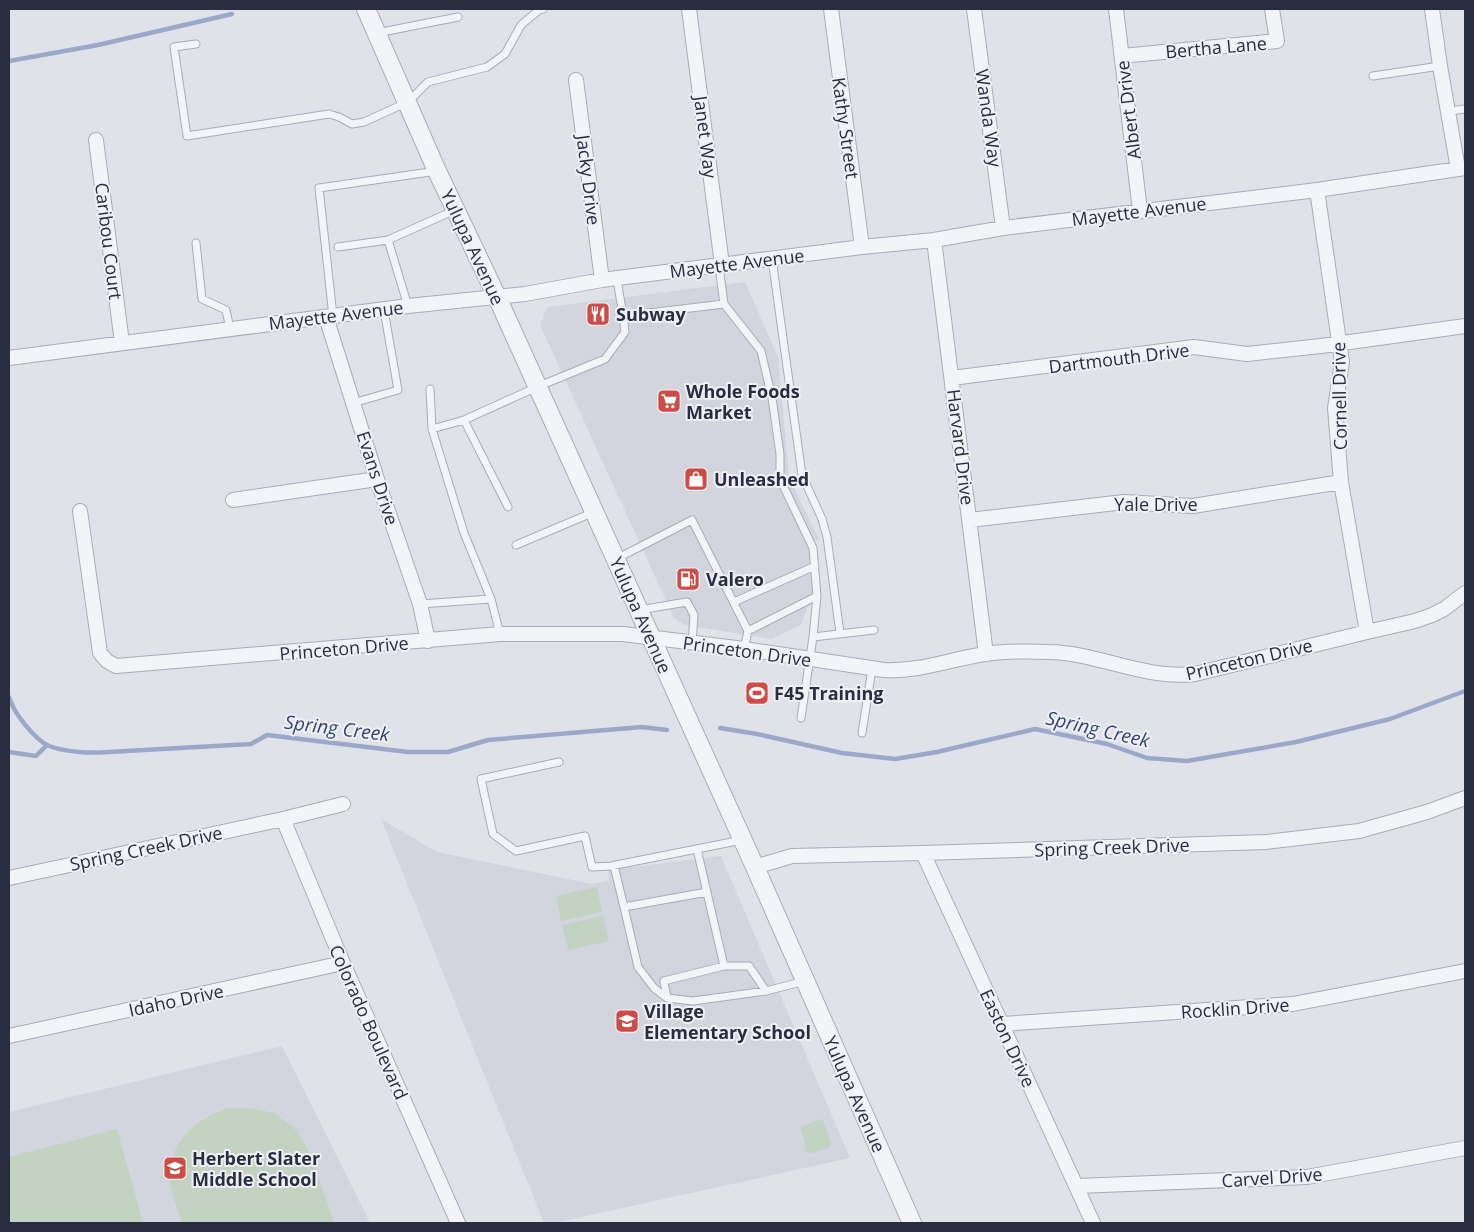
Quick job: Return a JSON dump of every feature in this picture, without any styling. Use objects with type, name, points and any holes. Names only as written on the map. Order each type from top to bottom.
[{"type":"street","name":"Yulupa Avenue","points":[[366,9],[437,170],[497,297],[743,840],[912,1223]]},
{"type":"street","name":"Janet Way","points":[[689,9],[720,265]]},
{"type":"street","name":"Kathy Street","points":[[830,9],[862,247]]},
{"type":"street","name":"Wanda Way","points":[[974,9],[1004,228]]},
{"type":"street","name":"Albert Drive","points":[[1116,9],[1140,211]]},
{"type":"street","name":"Bertha Lane","points":[[1122,56],[1277,41],[1272,9]]},
{"type":"street","points":[[1432,9],[1440,66],[1462,169]]},
{"type":"street","name":"Jacky Drive","points":[[576,80],[602,280]]},
{"type":"street","name":"Caribou Court","points":[[96,140],[122,343]]},
{"type":"street","name":"Mayette Avenue","points":[[9,358],[408,306],[525,294],[602,280],[862,247],[934,240],[1004,228],[1317,190],[1462,169]]},
{"type":"street","name":"Cornell Drive","points":[[1317,190],[1342,362],[1335,408],[1342,482],[1367,632]]},
{"type":"street","name":"Harvard Drive","points":[[934,240],[986,654]]},
{"type":"street","name":"Evans Drive","points":[[329,316],[353,403],[420,604],[428,641]]},
{"type":"street","name":"Dartmouth Drive","points":[[952,378],[1194,348],[1248,354],[1465,326]]},
{"type":"street","points":[[233,500],[378,479]]},
{"type":"street","name":"Yale Drive","points":[[970,520],[1124,502],[1193,506],[1342,482]]},
{"type":"street","name":"Princeton Drive","points":[[80,511],[100,653],[107,661],[116,666],[500,634],[623,634],[897,671],[986,654],[1018,652],[1067,653],[1160,674],[1183,675],[1195,674],[1415,621],[1444,609],[1465,593]]},
{"type":"street","name":"Spring Creek Drive","points":[[755,867],[792,856],[1266,842],[1359,831],[1427,812],[1465,798]]},
{"type":"street","name":"Spring Creek Drive","points":[[9,878],[343,804]]},
{"type":"street","name":"Colorado Boulevard","points":[[283,818],[343,963],[458,1223]]},
{"type":"street","name":"Easton Drive","points":[[923,853],[1093,1223]]},
{"type":"street","name":"Idaho Drive","points":[[9,1036],[343,963]]},
{"type":"street","name":"Rocklin Drive","points":[[1002,1024],[1293,1004],[1465,971]]},
{"type":"street","name":"Carvel Drive","points":[[1076,1186],[1307,1177],[1465,1148]]},
{"type":"lane","points":[[196,44],[174,47],[187,136],[329,114],[340,117],[352,124],[364,122],[408,102],[428,82],[487,67],[505,54],[521,24],[543,9]]},
{"type":"lane","points":[[377,34],[458,17]]},
{"type":"lane","points":[[1373,76],[1440,66]]},
{"type":"lane","points":[[1449,111],[1465,109]]},
{"type":"lane","points":[[329,316],[319,188],[437,170]]},
{"type":"lane","points":[[338,247],[388,240],[456,210]]},
{"type":"lane","points":[[388,240],[408,306]]},
{"type":"lane","points":[[196,243],[202,299],[226,310],[230,329]]},
{"type":"lane","points":[[772,259],[802,475],[822,519],[827,537],[840,633]]},
{"type":"lane","points":[[720,265],[724,304],[761,351],[772,398],[780,454],[780,479],[813,548],[817,596],[801,718]]},
{"type":"lane","points":[[432,429],[464,420],[605,359],[625,332],[617,279]]},
{"type":"lane","points":[[623,316],[724,304]]},
{"type":"lane","points":[[353,403],[398,390],[384,310]]},
{"type":"lane","points":[[430,389],[432,429],[464,533],[491,599],[500,634]]},
{"type":"lane","points":[[464,420],[508,507]]},
{"type":"lane","points":[[516,545],[594,512]]},
{"type":"lane","points":[[615,559],[692,520],[748,631],[744,649]]},
{"type":"lane","points":[[734,602],[815,566]]},
{"type":"lane","points":[[748,631],[817,596]]},
{"type":"lane","points":[[420,604],[491,599]]},
{"type":"lane","points":[[638,610],[687,602],[694,615],[692,642]]},
{"type":"lane","points":[[813,636],[874,630]]},
{"type":"lane","points":[[862,733],[872,669]]},
{"type":"lane","points":[[559,762],[481,779],[494,834],[516,851],[585,836],[592,866],[614,866],[743,840]]},
{"type":"lane","points":[[697,849],[724,966]]},
{"type":"lane","points":[[614,866],[638,967],[654,988],[667,998],[693,1001],[766,991],[805,981]]},
{"type":"lane","points":[[624,908],[707,892]]},
{"type":"lane","points":[[667,998],[664,981],[724,966],[749,966],[766,991]]},
{"type":"shaded area","points":[[745,282],[778,357],[789,478],[819,539],[808,544],[813,593],[801,625],[771,639],[685,625],[674,618],[540,325],[547,307]]},
{"type":"shaded area","name":"Village Elementary School","points":[[381,819],[437,852],[592,884],[609,881],[608,870],[721,856],[850,1158],[554,1223],[544,1223]]},
{"type":"shaded area","name":"Herbert Slater Middle School","points":[[282,1046],[370,1223],[9,1223],[9,1112]]},
{"type":"green space","points":[[597,887],[602,912],[561,921],[556,896]]},
{"type":"green space","points":[[603,916],[609,941],[568,950],[562,925]]},
{"type":"green space","points":[[228,1108],[248,1108],[275,1113],[296,1130],[311,1156],[334,1223],[182,1223],[170,1182],[173,1156],[178,1145],[195,1126]]},
{"type":"green space","points":[[823,1119],[831,1143],[829,1148],[812,1153],[804,1151],[806,1146],[801,1130],[802,1126]]},
{"type":"green space","points":[[117,1129],[143,1223],[9,1223],[9,1157]]},
{"type":"waterway","points":[[9,61],[98,45],[232,14]]},
{"type":"waterway","name":"Spring Creek","points":[[720,728],[757,734],[842,753],[895,759],[937,752],[1035,729],[1107,744],[1147,758],[1187,761],[1296,742],[1390,719],[1465,691]]},
{"type":"waterway","name":"Spring Creek","points":[[9,697],[25,725],[43,743],[60,749],[84,752],[251,744],[267,735],[408,752],[448,752],[488,740],[642,727],[667,730]]},
{"type":"waterway","name":"Spring Creek","points":[[9,752],[36,756],[47,745]]},
{"type":"place","name":"Subway","points":[[598,314]]},
{"type":"place","name":"Whole Foods Market","points":[[669,401]]},
{"type":"place","name":"Unleashed","points":[[696,479]]},
{"type":"place","name":"Valero","points":[[688,579]]},
{"type":"place","name":"F45 Training","points":[[757,693]]},
{"type":"place","name":"Village Elementary School","points":[[627,1021]]},
{"type":"place","name":"Herbert Slater Middle School","points":[[175,1168]]}]
